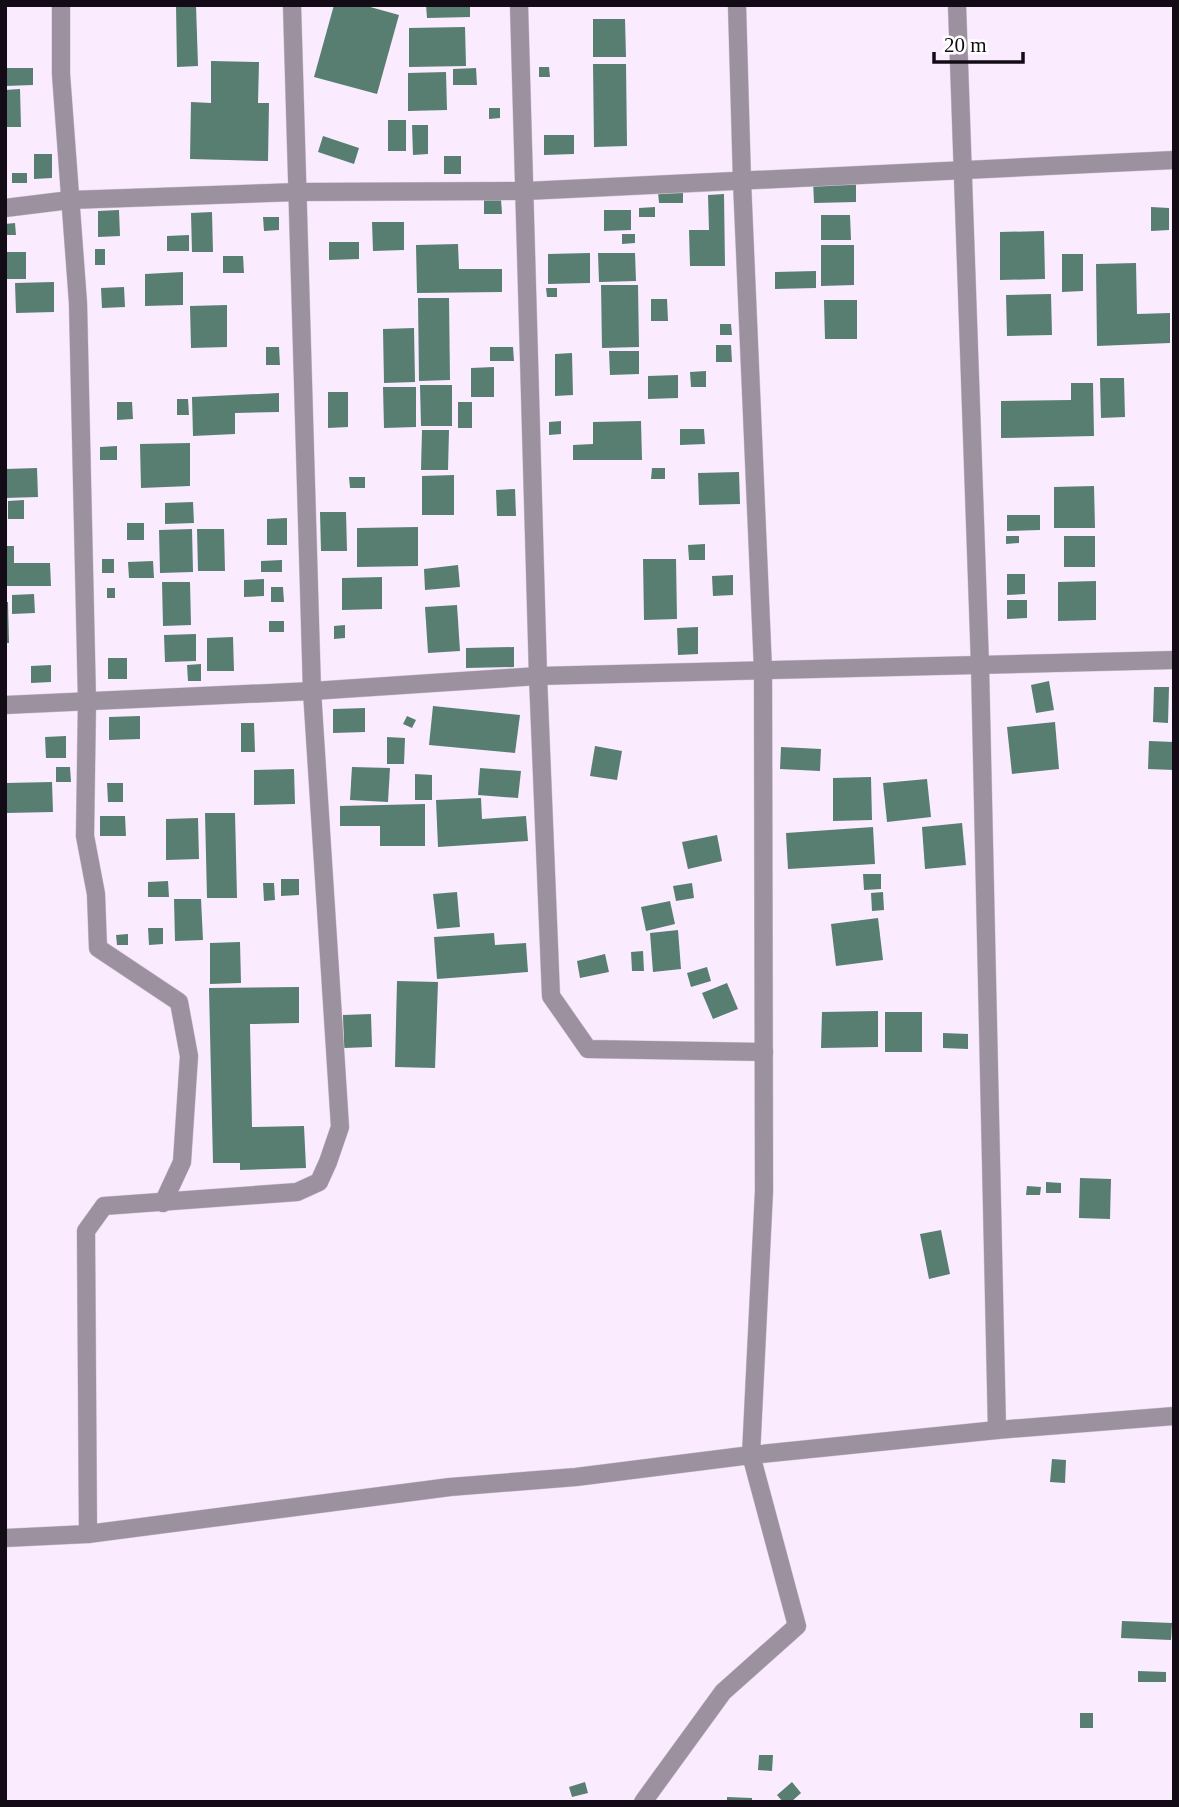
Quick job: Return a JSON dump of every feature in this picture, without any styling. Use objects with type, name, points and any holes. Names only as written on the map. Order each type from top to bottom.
[{"type":"street","points":[[61,5],[61,74],[78,303],[87,701],[85,836],[96,894],[97,948],[179,1002],[189,1056],[182,1162],[163,1202]]},
{"type":"street","points":[[88,1534],[86,1231],[104,1206],[297,1192],[319,1182],[340,1127],[312,691],[292,5]]},
{"type":"street","points":[[520,5],[538,676],[551,996],[588,1049],[764,1052]]},
{"type":"street","points":[[643,1802],[723,1692],[797,1626],[751,1455],[764,1191],[763,670],[737,5]]},
{"type":"street","points":[[957,5],[980,665],[997,1430]]},
{"type":"street","points":[[5,208],[70,201],[298,192],[526,191],[1174,160]]},
{"type":"street","points":[[5,705],[312,691],[538,676],[1174,660]]},
{"type":"street","points":[[5,1538],[88,1534],[450,1487],[576,1477],[751,1455],[997,1430],[1174,1416]]},
{"type":"building","points":[[176,5],[196,5],[198,66],[177,67]]},
{"type":"building","points":[[334,5],[363,5],[399,15],[377,94],[314,77]]},
{"type":"building","points":[[426,5],[470,5],[470,17],[427,18]]},
{"type":"building","points":[[593,19],[625,19],[626,57],[593,57]]},
{"type":"building","points":[[465,27],[466,66],[409,67],[409,28]]},
{"type":"building","points":[[211,61],[259,62],[258,103],[269,103],[268,161],[190,159],[191,102],[211,103]]},
{"type":"building","points":[[593,64],[626,64],[627,146],[594,147]]},
{"type":"building","points":[[539,67],[549,67],[550,77],[539,77]]},
{"type":"building","points":[[5,68],[33,68],[33,85],[5,86]]},
{"type":"building","points":[[476,68],[477,85],[453,85],[453,69]]},
{"type":"building","points":[[446,72],[447,110],[408,111],[408,73]]},
{"type":"building","points":[[20,89],[21,127],[5,127],[5,90]]},
{"type":"building","points":[[489,108],[500,108],[500,118],[489,119]]},
{"type":"building","points":[[388,120],[406,120],[406,151],[388,151]]},
{"type":"building","points":[[412,125],[428,125],[428,154],[413,155]]},
{"type":"building","points":[[544,135],[574,135],[574,154],[544,155]]},
{"type":"building","points":[[323,136],[359,148],[354,164],[318,152]]},
{"type":"building","points":[[34,154],[52,154],[52,178],[34,179]]},
{"type":"building","points":[[444,156],[461,156],[461,174],[444,174]]},
{"type":"building","points":[[12,173],[27,173],[27,183],[12,183]]},
{"type":"building","points":[[856,179],[856,202],[814,203],[813,180]]},
{"type":"building","points":[[658,192],[683,192],[683,203],[659,203]]},
{"type":"building","points":[[724,194],[725,266],[690,266],[689,230],[709,230],[708,195]]},
{"type":"building","points":[[501,199],[502,214],[484,214],[484,200]]},
{"type":"building","points":[[655,207],[655,217],[639,217],[639,208]]},
{"type":"building","points":[[1151,207],[1169,208],[1169,230],[1151,231]]},
{"type":"building","points":[[119,210],[120,236],[98,237],[98,211]]},
{"type":"building","points":[[604,210],[631,210],[631,230],[604,231]]},
{"type":"building","points":[[212,212],[213,252],[192,252],[191,213]]},
{"type":"building","points":[[821,215],[850,215],[851,240],[821,240]]},
{"type":"building","points":[[263,217],[279,217],[279,230],[264,231]]},
{"type":"building","points":[[372,222],[404,222],[404,250],[373,251]]},
{"type":"building","points":[[15,223],[16,235],[5,235],[5,224]]},
{"type":"building","points":[[1044,231],[1045,279],[1000,280],[1000,232]]},
{"type":"building","points":[[622,234],[635,234],[635,243],[622,244]]},
{"type":"building","points":[[189,235],[189,251],[167,251],[167,236]]},
{"type":"building","points":[[329,242],[359,242],[359,259],[329,260]]},
{"type":"building","points":[[458,244],[459,269],[502,269],[502,292],[417,293],[416,245]]},
{"type":"building","points":[[821,245],[854,245],[854,285],[821,286]]},
{"type":"building","points":[[95,249],[105,249],[105,265],[95,265]]},
{"type":"building","points":[[5,252],[26,252],[26,279],[5,279]]},
{"type":"building","points":[[590,253],[590,283],[548,284],[548,254]]},
{"type":"building","points":[[598,253],[635,253],[636,281],[599,282]]},
{"type":"building","points":[[1062,254],[1083,254],[1083,291],[1062,292]]},
{"type":"building","points":[[223,256],[243,256],[244,273],[223,273]]},
{"type":"building","points":[[1136,263],[1137,314],[1170,313],[1170,343],[1097,346],[1096,264]]},
{"type":"building","points":[[816,271],[816,288],[775,289],[775,272]]},
{"type":"building","points":[[183,272],[183,305],[145,306],[145,274]]},
{"type":"building","points":[[54,282],[54,312],[16,313],[15,283]]},
{"type":"building","points":[[601,285],[638,285],[639,347],[602,348]]},
{"type":"building","points":[[124,287],[125,307],[102,308],[101,288]]},
{"type":"building","points":[[546,288],[557,288],[557,297],[547,297]]},
{"type":"building","points":[[1051,294],[1052,335],[1007,336],[1006,295]]},
{"type":"building","points":[[418,298],[449,298],[450,380],[419,381]]},
{"type":"building","points":[[651,299],[667,299],[668,321],[651,321]]},
{"type":"building","points":[[824,300],[857,300],[857,339],[825,339]]},
{"type":"building","points":[[227,305],[227,347],[191,348],[190,306]]},
{"type":"building","points":[[720,324],[731,324],[732,335],[720,335]]},
{"type":"building","points":[[414,328],[415,382],[384,383],[383,329]]},
{"type":"building","points":[[716,345],[731,345],[732,362],[716,362]]},
{"type":"building","points":[[266,347],[279,347],[280,365],[266,365]]},
{"type":"building","points":[[490,347],[513,347],[514,361],[490,361]]},
{"type":"building","points":[[609,351],[639,351],[639,374],[610,375]]},
{"type":"building","points":[[572,353],[573,395],[555,396],[555,354]]},
{"type":"building","points":[[494,367],[494,397],[471,397],[471,368]]},
{"type":"building","points":[[706,371],[706,387],[691,387],[690,372]]},
{"type":"building","points":[[678,375],[678,398],[648,399],[648,376]]},
{"type":"building","points":[[1100,378],[1124,378],[1125,417],[1101,418]]},
{"type":"building","points":[[1071,383],[1093,383],[1094,436],[1001,438],[1001,401],[1071,400]]},
{"type":"building","points":[[420,385],[452,385],[452,426],[421,426]]},
{"type":"building","points":[[383,387],[416,387],[416,427],[384,428]]},
{"type":"building","points":[[328,392],[348,392],[348,427],[328,428]]},
{"type":"building","points":[[279,393],[279,412],[235,413],[235,434],[193,436],[192,397]]},
{"type":"building","points":[[177,399],[188,399],[189,415],[177,415]]},
{"type":"building","points":[[117,402],[132,402],[133,419],[117,420]]},
{"type":"building","points":[[458,402],[472,402],[472,428],[458,428]]},
{"type":"building","points":[[561,421],[561,434],[549,435],[549,422]]},
{"type":"building","points":[[641,421],[642,460],[573,460],[573,445],[593,444],[593,422]]},
{"type":"building","points":[[680,429],[704,429],[705,444],[680,445]]},
{"type":"building","points":[[422,430],[449,430],[448,470],[421,470]]},
{"type":"building","points":[[190,443],[190,486],[141,488],[140,444]]},
{"type":"building","points":[[117,446],[117,460],[100,460],[100,447]]},
{"type":"building","points":[[37,468],[38,497],[5,498],[5,469]]},
{"type":"building","points":[[652,468],[665,468],[665,479],[651,479]]},
{"type":"building","points":[[739,472],[740,504],[699,505],[698,473]]},
{"type":"building","points":[[454,475],[454,515],[422,515],[422,476]]},
{"type":"building","points":[[349,477],[365,477],[365,488],[350,488]]},
{"type":"building","points":[[1094,486],[1095,528],[1054,528],[1054,487]]},
{"type":"building","points":[[515,489],[516,516],[497,516],[496,490]]},
{"type":"building","points":[[24,500],[24,519],[8,519],[8,501]]},
{"type":"building","points":[[193,502],[194,523],[165,524],[165,503]]},
{"type":"building","points":[[320,512],[346,512],[347,551],[321,551]]},
{"type":"building","points":[[1007,515],[1040,515],[1040,530],[1007,531]]},
{"type":"building","points":[[287,518],[287,545],[267,545],[267,519]]},
{"type":"building","points":[[127,523],[144,523],[144,540],[127,540]]},
{"type":"building","points":[[418,527],[418,566],[357,567],[357,528]]},
{"type":"building","points":[[192,529],[193,572],[160,573],[159,530]]},
{"type":"building","points":[[197,529],[224,529],[225,571],[198,571]]},
{"type":"building","points":[[1006,536],[1019,536],[1019,543],[1006,544]]},
{"type":"building","points":[[1064,536],[1095,536],[1095,567],[1064,567]]},
{"type":"building","points":[[705,544],[705,560],[689,560],[688,545]]},
{"type":"building","points":[[5,546],[14,546],[14,563],[50,563],[51,586],[5,586]]},
{"type":"building","points":[[102,559],[114,559],[114,573],[102,573]]},
{"type":"building","points":[[643,559],[676,559],[677,619],[644,620]]},
{"type":"building","points":[[282,560],[282,572],[261,572],[261,561]]},
{"type":"building","points":[[153,561],[154,578],[129,578],[128,562]]},
{"type":"building","points":[[458,565],[460,587],[425,590],[424,569]]},
{"type":"building","points":[[1007,574],[1025,574],[1025,594],[1007,595]]},
{"type":"building","points":[[733,575],[733,595],[713,596],[712,576]]},
{"type":"building","points":[[382,577],[382,609],[342,610],[342,578]]},
{"type":"building","points":[[264,579],[264,596],[244,597],[244,580]]},
{"type":"building","points":[[1096,581],[1096,620],[1058,621],[1058,582]]},
{"type":"building","points":[[162,582],[190,582],[191,625],[163,626]]},
{"type":"building","points":[[271,587],[283,587],[284,602],[271,602]]},
{"type":"building","points":[[107,588],[115,588],[115,598],[107,598]]},
{"type":"building","points":[[34,594],[35,613],[12,614],[12,595]]},
{"type":"building","points":[[1007,600],[1027,600],[1027,618],[1007,619]]},
{"type":"building","points":[[5,602],[8,602],[9,643],[5,643]]},
{"type":"building","points":[[457,605],[460,651],[428,653],[425,607]]},
{"type":"building","points":[[269,621],[284,621],[284,632],[269,632]]},
{"type":"building","points":[[345,625],[345,638],[334,639],[334,626]]},
{"type":"building","points":[[698,627],[698,654],[678,655],[677,628]]},
{"type":"building","points":[[196,634],[196,661],[165,662],[164,635]]},
{"type":"building","points":[[233,637],[234,671],[207,671],[207,638]]},
{"type":"building","points":[[514,647],[514,667],[466,668],[466,648]]},
{"type":"building","points":[[108,658],[127,658],[127,679],[108,679]]},
{"type":"building","points":[[201,664],[201,681],[188,681],[187,665]]},
{"type":"building","points":[[51,665],[51,682],[31,683],[31,666]]},
{"type":"building","points":[[1049,681],[1054,710],[1036,713],[1031,685]]},
{"type":"building","points":[[1154,687],[1169,687],[1168,723],[1153,722]]},
{"type":"building","points":[[433,706],[520,715],[515,753],[429,745]]},
{"type":"building","points":[[365,708],[365,732],[333,733],[333,709]]},
{"type":"building","points":[[140,716],[140,739],[109,740],[109,717]]},
{"type":"building","points":[[407,716],[416,720],[412,728],[403,724]]},
{"type":"building","points":[[1055,722],[1059,769],[1012,774],[1007,727]]},
{"type":"building","points":[[241,723],[254,723],[255,752],[241,752]]},
{"type":"building","points":[[66,736],[66,758],[46,758],[45,737]]},
{"type":"building","points":[[387,737],[405,738],[404,764],[387,764]]},
{"type":"building","points":[[1149,741],[1174,742],[1174,770],[1148,769]]},
{"type":"building","points":[[595,746],[622,751],[617,780],[590,776]]},
{"type":"building","points":[[781,747],[821,749],[820,771],[780,769]]},
{"type":"building","points":[[56,767],[70,767],[71,782],[56,782]]},
{"type":"building","points":[[352,767],[390,768],[388,802],[350,800]]},
{"type":"building","points":[[480,768],[521,771],[518,798],[478,795]]},
{"type":"building","points":[[294,769],[295,804],[254,805],[254,770]]},
{"type":"building","points":[[415,774],[432,775],[432,800],[415,800]]},
{"type":"building","points":[[871,777],[872,820],[833,821],[833,778]]},
{"type":"building","points":[[927,779],[931,817],[887,822],[883,783]]},
{"type":"building","points":[[52,782],[53,812],[6,813],[6,783]]},
{"type":"building","points":[[107,783],[123,783],[123,802],[108,802]]},
{"type":"building","points":[[481,798],[482,819],[526,816],[528,841],[438,847],[436,800]]},
{"type":"building","points":[[425,804],[425,846],[380,846],[380,826],[340,826],[340,806]]},
{"type":"building","points":[[205,813],[235,813],[237,898],[207,898]]},
{"type":"building","points":[[100,816],[125,816],[126,836],[100,836]]},
{"type":"building","points":[[198,818],[199,859],[166,860],[166,819]]},
{"type":"building","points":[[962,823],[966,865],[925,869],[922,827]]},
{"type":"building","points":[[873,827],[875,864],[788,869],[786,833]]},
{"type":"building","points":[[717,835],[722,861],[688,869],[682,842]]},
{"type":"building","points":[[863,874],[881,874],[881,889],[864,890]]},
{"type":"building","points":[[281,879],[299,879],[299,895],[281,896]]},
{"type":"building","points":[[168,881],[169,897],[148,897],[148,882]]},
{"type":"building","points":[[263,883],[274,883],[275,900],[264,901]]},
{"type":"building","points":[[692,883],[694,898],[676,901],[673,886]]},
{"type":"building","points":[[457,892],[460,927],[437,929],[433,894]]},
{"type":"building","points":[[883,892],[884,910],[872,911],[871,893]]},
{"type":"building","points":[[174,899],[201,899],[203,940],[175,941]]},
{"type":"building","points":[[670,901],[675,924],[646,931],[641,907]]},
{"type":"building","points":[[878,918],[883,960],[836,966],[831,924]]},
{"type":"building","points":[[148,928],[163,928],[163,944],[149,945]]},
{"type":"building","points":[[678,930],[681,969],[653,972],[650,933]]},
{"type":"building","points":[[494,933],[495,945],[526,943],[528,972],[437,979],[434,937]]},
{"type":"building","points":[[128,934],[128,945],[117,945],[116,935]]},
{"type":"building","points":[[240,942],[241,983],[210,984],[210,943]]},
{"type":"building","points":[[643,951],[644,971],[632,971],[631,952]]},
{"type":"building","points":[[605,954],[609,972],[580,978],[577,961]]},
{"type":"building","points":[[707,967],[711,981],[691,987],[687,973]]},
{"type":"building","points":[[397,981],[438,982],[435,1068],[395,1067]]},
{"type":"building","points":[[727,983],[738,1009],[713,1019],[702,993]]},
{"type":"building","points":[[299,987],[299,1023],[250,1024],[252,1127],[304,1126],[306,1168],[240,1170],[240,1163],[213,1163],[209,988]]},
{"type":"building","points":[[878,1011],[878,1047],[821,1048],[822,1012]]},
{"type":"building","points":[[885,1012],[922,1012],[922,1052],[885,1052]]},
{"type":"building","points":[[371,1014],[372,1047],[344,1048],[343,1015]]},
{"type":"building","points":[[943,1033],[968,1034],[968,1049],[943,1048]]},
{"type":"building","points":[[1080,1178],[1111,1179],[1110,1219],[1079,1218]]},
{"type":"building","points":[[1046,1182],[1061,1183],[1061,1193],[1046,1193]]},
{"type":"building","points":[[1027,1186],[1041,1187],[1040,1195],[1026,1195]]},
{"type":"building","points":[[941,1230],[950,1274],[929,1279],[920,1234]]},
{"type":"building","points":[[1052,1459],[1066,1460],[1065,1483],[1050,1482]]},
{"type":"building","points":[[1122,1621],[1172,1623],[1171,1640],[1121,1638]]},
{"type":"building","points":[[1138,1671],[1166,1672],[1166,1682],[1138,1682]]},
{"type":"building","points":[[1080,1713],[1093,1713],[1093,1728],[1080,1728]]},
{"type":"building","points":[[759,1755],[773,1755],[772,1771],[758,1770]]},
{"type":"building","points":[[585,1782],[588,1793],[572,1797],[569,1787]]},
{"type":"building","points":[[792,1782],[801,1793],[791,1802],[783,1802],[777,1795]]},
{"type":"building","points":[[727,1797],[752,1798],[752,1802],[727,1802]]}]
